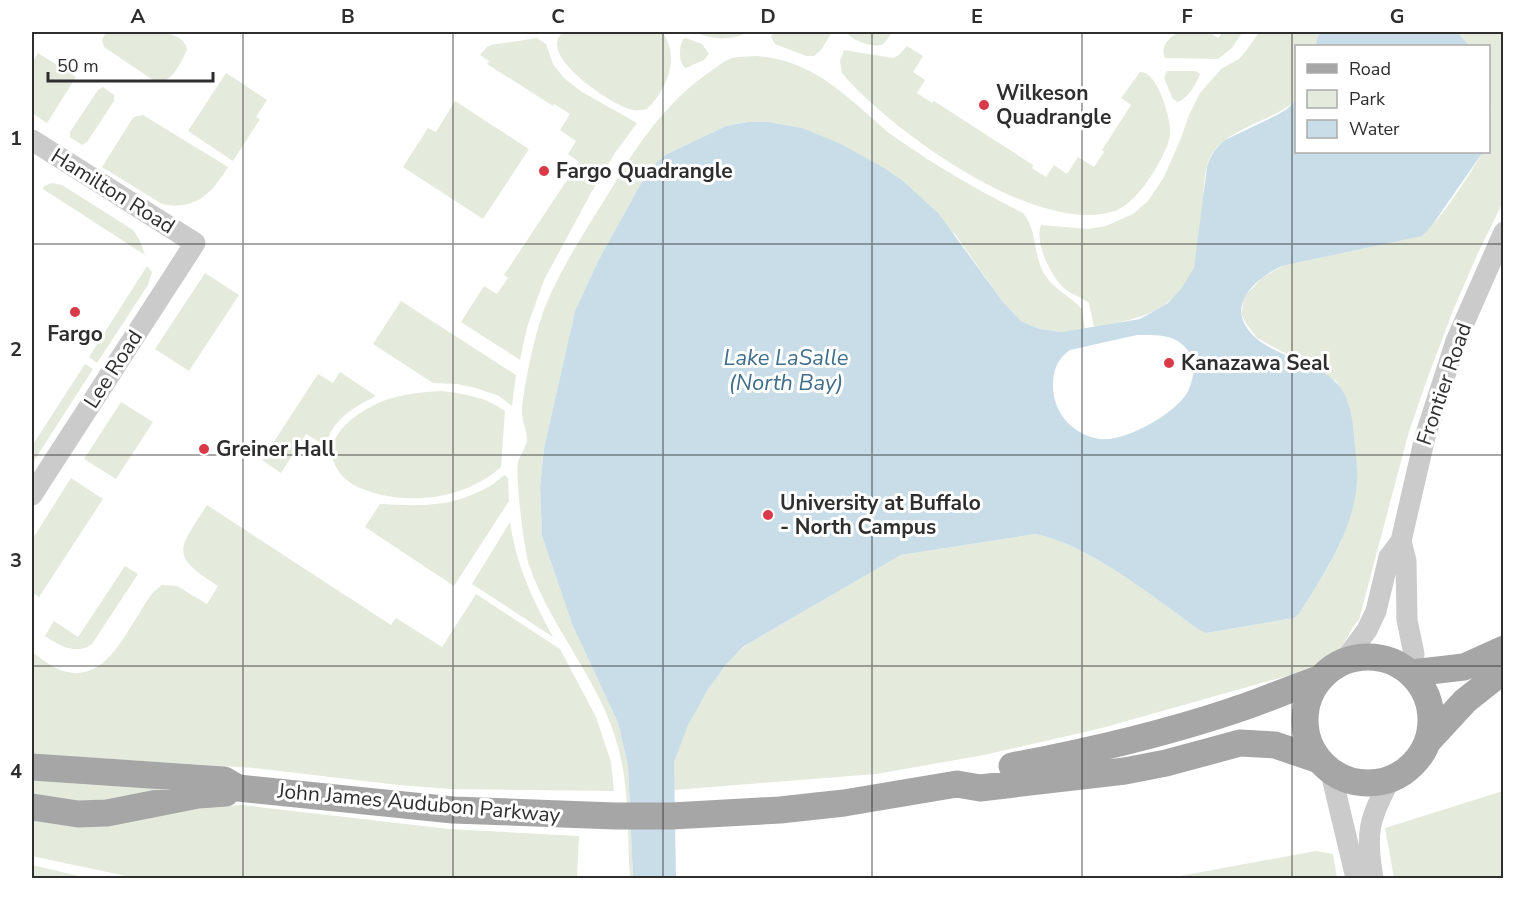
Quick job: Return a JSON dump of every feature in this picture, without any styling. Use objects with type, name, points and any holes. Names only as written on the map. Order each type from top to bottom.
[{"type":"main road","points":[[1412,673],[1464,666],[1503,649]]},
{"type":"main road","points":[[1429,740],[1431,717],[1428,700],[1421,683],[1412,673],[1393,662],[1375,657],[1345,660],[1319,679],[1307,704],[1304,725],[1308,740],[1325,766],[1352,781],[1364,783],[1400,775],[1412,766],[1422,754],[1429,740],[1465,701],[1503,670]]},
{"type":"main road","name":"John James Audubon Parkway","points":[[32,767],[224,780],[238,788],[453,810],[574,816],[729,814],[844,803],[957,784],[977,773],[1103,748],[1151,735],[1245,707],[1319,679]]},
{"type":"main road","name":"John James Audubon Parkway","points":[[957,784],[980,788],[1125,771],[1166,763],[1240,743],[1275,745],[1325,766]]},
{"type":"main road","name":"John James Audubon Parkway","points":[[32,807],[78,814],[107,813],[198,795],[225,794],[238,788]]},
{"type":"street","name":"Hamilton Road","points":[[32,140],[195,243]]},
{"type":"street","name":"Frontier Road","points":[[1345,660],[1361,640],[1371,622],[1379,600],[1389,557],[1401,542],[1425,437],[1456,341],[1503,232]]},
{"type":"street","name":"Lee Road","points":[[32,495],[195,243]]},
{"type":"street","name":"Frontier Road","points":[[1401,542],[1406,561],[1407,620],[1414,654],[1412,673]]},
{"type":"street","points":[[1325,766],[1356,879]]},
{"type":"street","points":[[1373,879],[1369,852],[1372,816],[1391,778]]},
{"type":"green space","points":[[140,30],[165,33],[176,36],[187,50],[171,76],[162,82],[156,82],[104,47],[102,40],[106,32]]},
{"type":"green space","points":[[563,32],[662,32],[668,42],[671,62],[666,82],[647,109],[633,110],[624,107],[587,84],[566,63],[559,53],[557,44]]},
{"type":"green space","points":[[695,32],[748,32],[735,37],[722,38],[708,37]]},
{"type":"green space","points":[[773,32],[832,32],[821,50],[814,56],[806,56],[775,44],[771,37]]},
{"type":"green space","points":[[847,32],[892,32],[883,44],[868,45],[857,41]]},
{"type":"green space","points":[[1179,32],[1209,32],[1218,38],[1223,32],[1242,33],[1232,48],[1218,59],[1165,58],[1166,42]]},
{"type":"green space","points":[[1259,32],[1320,32],[1315,45],[1295,45],[1295,101],[1286,108],[1226,139],[1210,158],[1205,174],[1197,251],[1194,267],[1187,281],[1168,302],[1149,313],[1094,327],[1089,303],[1065,289],[1049,268],[1040,240],[1041,225],[1088,229],[1106,226],[1133,214],[1148,201],[1164,177],[1200,93],[1221,69],[1239,59]]},
{"type":"green space","points":[[1457,32],[1503,32],[1503,202],[1454,308],[1426,382],[1408,435],[1359,620],[1335,655],[1315,668],[1102,728],[984,755],[876,774],[674,790],[673,765],[683,734],[701,701],[733,657],[755,640],[901,555],[1035,534],[1055,540],[1099,560],[1206,633],[1294,618],[1299,614],[1341,542],[1352,509],[1357,482],[1354,433],[1347,399],[1336,381],[1257,338],[1242,315],[1243,298],[1262,278],[1282,266],[1416,237],[1424,233],[1443,213],[1482,153],[1490,153],[1490,45],[1469,45]]},
{"type":"green space","points":[[537,38],[546,44],[553,64],[564,78],[582,92],[637,123],[592,191],[544,280],[527,327],[520,360],[461,322],[484,286],[497,294],[508,278],[504,275],[579,162],[568,154],[576,141],[560,130],[570,114],[554,104],[553,106],[487,64],[489,61],[480,55],[491,45]]},
{"type":"green space","points":[[683,39],[702,44],[709,54],[704,60],[686,68],[683,66],[680,50]]},
{"type":"green space","points":[[907,46],[923,56],[913,72],[925,80],[917,93],[932,103],[934,101],[1033,165],[1032,168],[1046,177],[1054,165],[1067,174],[1078,157],[1094,167],[1104,152],[1102,150],[1131,105],[1121,98],[1140,72],[1152,78],[1165,104],[1170,130],[1167,146],[1153,173],[1140,191],[1117,210],[1085,215],[1048,209],[1009,195],[968,174],[929,149],[864,96],[842,73],[840,61],[844,50],[893,58]]},
{"type":"green space","points":[[38,53],[76,77],[47,123],[32,113],[32,64]]},
{"type":"green space","points":[[756,56],[787,62],[814,74],[852,100],[887,132],[911,148],[958,178],[1023,213],[1033,233],[1042,270],[1055,287],[1082,309],[1085,329],[1062,332],[1040,329],[1021,321],[1003,302],[955,234],[802,128],[769,122],[747,122],[726,126],[667,154],[649,169],[598,261],[575,311],[544,448],[540,487],[542,536],[572,624],[618,723],[628,766],[633,878],[630,878],[625,779],[618,747],[600,700],[538,588],[527,557],[517,470],[527,440],[522,412],[523,397],[538,330],[552,290],[628,161],[669,107],[694,84],[729,59]]},
{"type":"green space","points":[[1167,71],[1196,71],[1200,74],[1188,94],[1177,102],[1173,99],[1164,78]]},
{"type":"green space","points":[[226,73],[267,100],[256,117],[260,119],[233,161],[188,131]]},
{"type":"green space","points":[[103,87],[114,95],[114,101],[87,142],[82,145],[70,137],[70,132],[98,90]]},
{"type":"green space","points":[[455,101],[529,149],[483,219],[403,167],[428,128],[436,132]]},
{"type":"green space","points":[[143,115],[228,167],[216,185],[202,198],[184,205],[162,204],[102,167],[134,117]]},
{"type":"green space","points":[[52,183],[62,185],[133,230],[145,255],[43,189],[44,186]]},
{"type":"green space","points":[[147,266],[152,272],[148,285],[97,363],[89,357]]},
{"type":"green space","points":[[205,273],[239,295],[189,371],[155,349]]},
{"type":"green space","points":[[401,301],[516,375],[512,406],[499,396],[476,388],[433,383],[373,344]]},
{"type":"green space","points":[[85,364],[93,369],[32,464],[32,446]]},
{"type":"green space","points":[[340,372],[376,396],[352,410],[338,422],[326,446],[306,434],[281,473],[262,460],[318,374],[333,383]]},
{"type":"green space","points":[[442,391],[483,399],[505,411],[501,467],[472,486],[438,496],[420,498],[385,496],[354,485],[342,476],[332,456],[337,435],[344,426],[374,405],[390,399]]},
{"type":"green space","points":[[121,402],[153,422],[116,479],[84,459]]},
{"type":"green space","points":[[505,475],[508,478],[509,501],[454,586],[365,527],[380,504],[423,505],[449,502],[476,493]]},
{"type":"green space","points":[[71,478],[103,499],[39,597],[32,592],[32,540]]},
{"type":"green space","points":[[207,505],[391,625],[396,618],[442,647],[476,594],[560,649],[596,717],[611,762],[614,791],[450,789],[254,768],[32,754],[32,652],[58,669],[68,672],[81,673],[92,670],[111,655],[149,598],[162,585],[177,586],[207,604],[218,586],[192,567],[185,559],[183,551],[190,532]]},
{"type":"green space","points":[[510,522],[516,553],[526,582],[553,637],[472,584]]},
{"type":"green space","points":[[125,566],[138,574],[92,644],[80,649],[68,648],[45,636],[54,621],[78,637]]},
{"type":"green space","points":[[32,776],[128,784],[171,791],[100,804],[32,797]]},
{"type":"green space","points":[[1503,791],[1503,878],[1394,878],[1385,828]]},
{"type":"green space","points":[[242,805],[449,829],[579,836],[577,877],[135,878],[32,856],[32,817]]},
{"type":"green space","points":[[1316,851],[1333,854],[1337,878],[1169,878]]},
{"type":"green space","points":[[32,865],[87,878],[32,878]]},
{"type":"water","points":[[1320,32],[1457,32],[1469,45],[1315,45]]},
{"type":"water","name":"Lake LaSalle (North Bay)","points":[[1295,101],[1295,153],[1482,153],[1433,224],[1422,236],[1282,266],[1261,279],[1245,296],[1242,316],[1246,327],[1256,338],[1279,352],[1318,369],[1329,377],[1339,386],[1350,409],[1357,478],[1350,519],[1336,552],[1299,614],[1294,618],[1206,633],[1099,560],[1055,540],[1035,534],[901,555],[743,647],[725,666],[707,691],[688,725],[674,762],[676,878],[633,878],[628,766],[618,723],[572,624],[542,536],[540,487],[544,448],[575,311],[598,261],[649,169],[667,154],[726,126],[747,122],[769,122],[802,128],[841,144],[903,181],[939,214],[1003,302],[1021,321],[1040,329],[1062,332],[1140,319],[1168,303],[1181,289],[1194,268],[1207,167],[1214,152],[1225,140],[1277,115]],"holes":[[[1137,335],[1164,336],[1184,346],[1195,362],[1187,393],[1172,409],[1161,418],[1136,431],[1111,439],[1090,437],[1073,428],[1066,421],[1057,405],[1053,386],[1057,365],[1070,350]]]},
{"type":"place","name":"Wilkeson Quadrangle","points":[[984,105]]},
{"type":"place","name":"Fargo Quadrangle","points":[[544,171]]},
{"type":"place","name":"Fargo","points":[[75,312]]},
{"type":"place","name":"Kanazawa Seal","points":[[1169,363]]},
{"type":"place","name":"Greiner Hall","points":[[204,449]]},
{"type":"place","name":"University at Buffalo - North Campus","points":[[768,515]]}]
